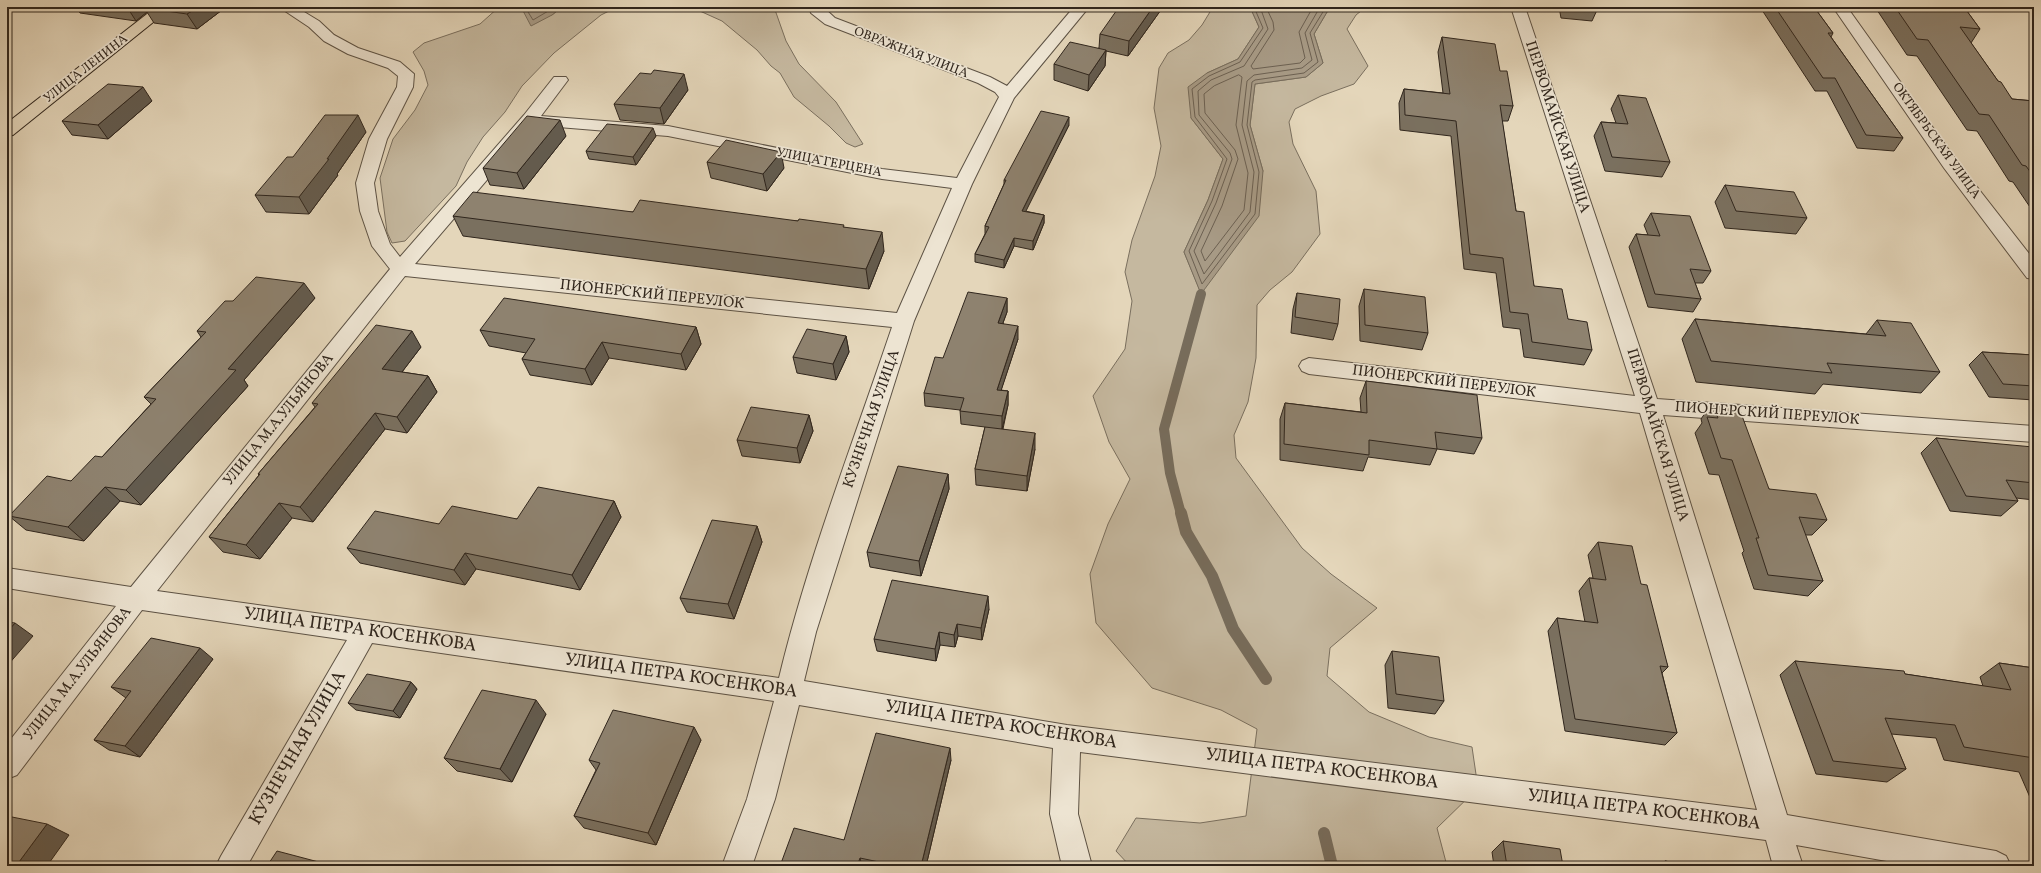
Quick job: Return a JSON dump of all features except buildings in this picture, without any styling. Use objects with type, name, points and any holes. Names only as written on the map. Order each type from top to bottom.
[{"type":"main road","name":"УЛИЦА ЛЕНИНА","points":[[7,131],[165,7]]},
{"type":"street","points":[[286,7],[314,24],[329,38],[353,50],[394,65],[406,74],[405,87],[378,139],[366,183],[369,211],[381,246],[400,269]]},
{"type":"street","name":"ОВРАЖНАЯ УЛИЦА","points":[[816,7],[816,10],[830,21],[984,80],[1001,89],[1007,97]]},
{"type":"street","name":"КУЗНЕЧНАЯ УЛИЦА","points":[[737,866],[761,799],[810,610],[838,520],[904,321],[963,184],[1007,97],[1082,7]]},
{"type":"street","name":"ПЕРВОМАЙСКАЯ УЛИЦА","points":[[1518,7],[1649,406],[1788,866]]},
{"type":"street","name":"ОКТЯБРЬСКАЯ УЛИЦА","points":[[1840,7],[1950,164],[2034,273]]},
{"type":"street","name":"УЛИЦА М.А.УЛЬЯНОВА","points":[[7,766],[136,598],[400,269],[530,119],[560,80]]},
{"type":"street","name":"УЛИЦА ГЕРЦЕНА","points":[[530,119],[668,131],[882,174],[963,184]]},
{"type":"street","name":"ПИОНЕРСКИЙ ПЕРЕУЛОК","points":[[400,269],[904,321]]},
{"type":"street","name":"ПИОНЕРСКИЙ ПЕРЕУЛОК","points":[[1310,366],[1649,406],[2034,434]]},
{"type":"street","name":"УЛИЦА ПЕТРА КОСЕНКОВА","points":[[7,578],[136,598],[790,691],[1067,738],[1777,827],[1996,866]]},
{"type":"street","name":"КУЗНЕЧНАЯ УЛИЦА","points":[[231,866],[366,631]]},
{"type":"street","points":[[1067,738],[1064,814],[1076,866]]},
{"type":"shaded area","points":[[499,7],[521,7],[522,11],[552,15],[562,7],[617,7],[601,15],[554,53],[522,86],[505,112],[483,137],[467,162],[456,186],[405,241],[392,243],[387,232],[380,178],[393,139],[415,110],[428,85],[424,71],[413,52],[424,43],[480,24]]},
{"type":"shaded area","points":[[691,7],[774,7],[786,41],[799,64],[836,102],[863,144],[855,147],[846,143],[829,126],[794,97],[780,73],[771,66],[757,50],[722,21]]},
{"type":"shaded area","points":[[1213,7],[1250,7],[1259,27],[1238,59],[1207,73],[1191,118],[1223,159],[1208,200],[1184,252],[1201,293],[1263,171],[1250,125],[1255,84],[1306,77],[1323,63],[1314,34],[1330,7],[1366,7],[1356,15],[1347,29],[1368,66],[1354,84],[1321,96],[1295,109],[1289,122],[1293,144],[1316,191],[1320,234],[1292,272],[1270,290],[1257,305],[1256,358],[1248,402],[1234,435],[1236,458],[1302,548],[1331,574],[1377,608],[1330,648],[1327,676],[1369,712],[1429,737],[1472,747],[1478,788],[1437,828],[1447,866],[1130,866],[1116,851],[1136,818],[1200,823],[1246,816],[1257,729],[1221,710],[1152,688],[1096,623],[1090,574],[1108,524],[1130,479],[1109,442],[1093,396],[1125,349],[1132,301],[1125,272],[1132,240],[1155,176],[1161,146],[1154,108],[1159,68],[1168,53],[1189,40],[1202,25]]},
{"type":"water","points":[[521,7],[562,7],[552,15],[531,26]]},
{"type":"water","points":[[1250,7],[1330,7],[1314,34],[1323,63],[1306,77],[1255,84],[1250,125],[1263,171],[1259,216],[1201,294],[1184,252],[1208,200],[1223,159],[1191,118],[1188,87],[1207,73],[1238,59],[1259,27]]},
{"type":"waterway","points":[[1181,514],[1170,473],[1164,429],[1201,294]]},
{"type":"waterway","points":[[1181,513],[1186,532],[1212,576],[1233,629],[1266,679]]},
{"type":"waterway","points":[[1324,833],[1332,866]]}]
